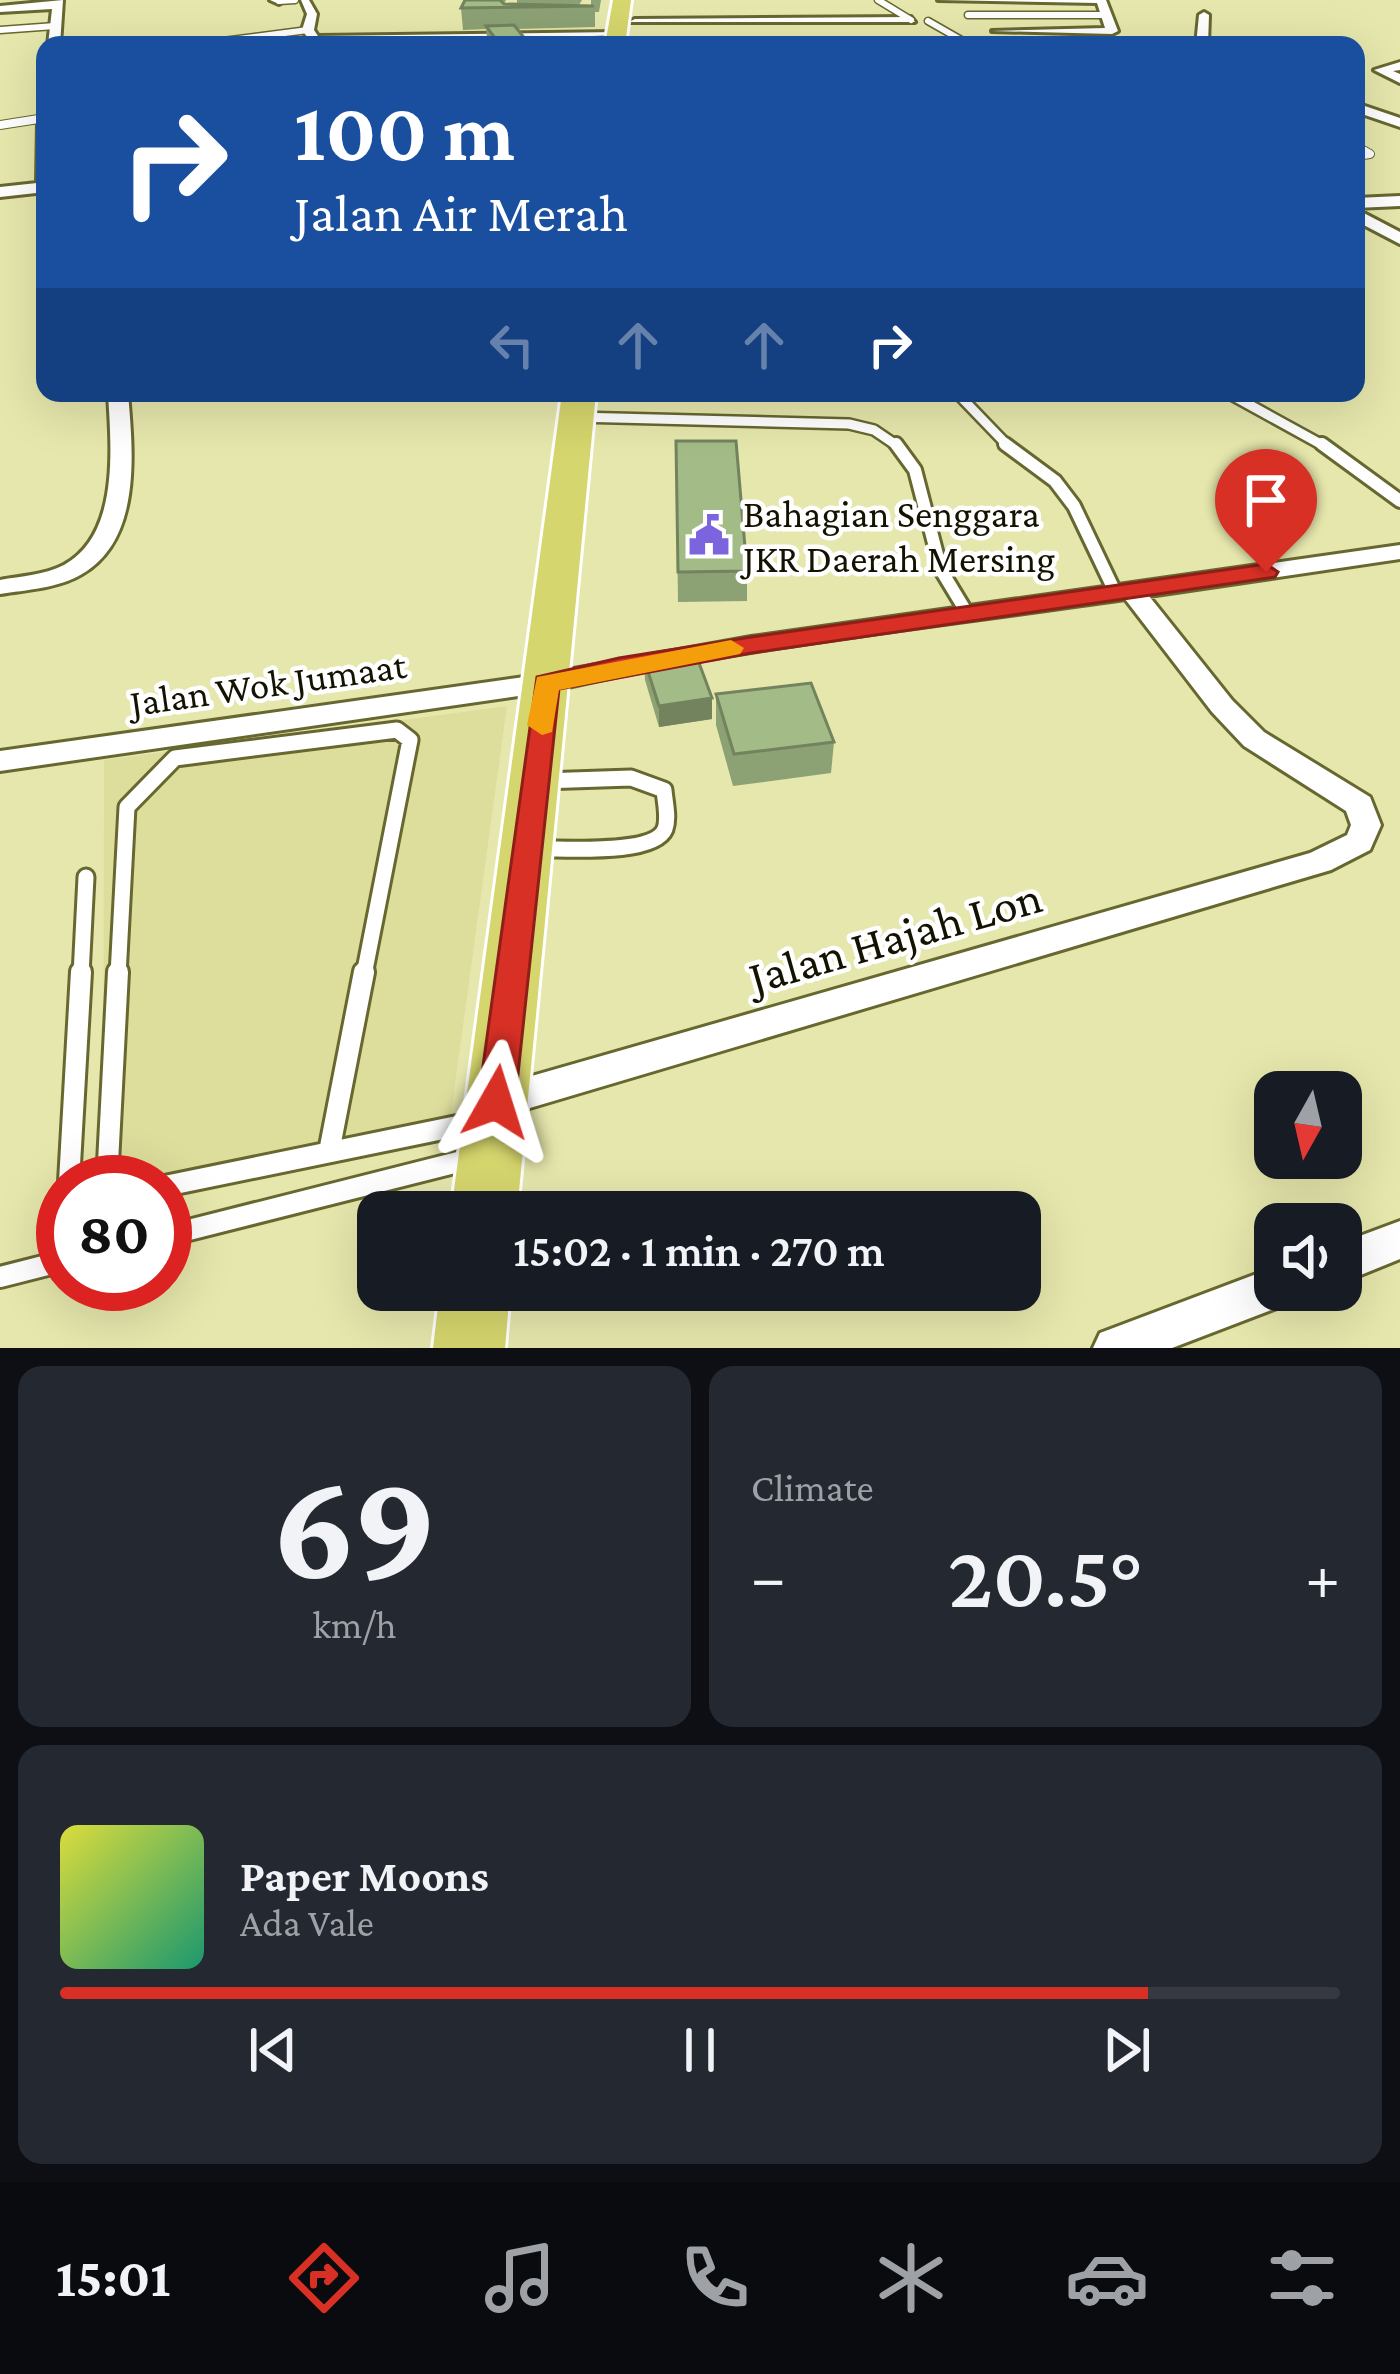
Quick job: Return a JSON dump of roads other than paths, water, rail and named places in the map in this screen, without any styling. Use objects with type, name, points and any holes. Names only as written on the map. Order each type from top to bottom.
[{"type":"highway","points":[[620,27],[638,0]]},
{"type":"highway","points":[[486,1191],[578,405]]},
{"type":"highway","points":[[469,1348],[473,1311]]},
{"type":"street","points":[[665,36],[666,0]]},
{"type":"street","points":[[778,0],[784,21]]},
{"type":"street","points":[[942,0],[1101,0],[1112,31],[998,31]]},
{"type":"street","points":[[942,0],[1007,36]]},
{"type":"street","points":[[300,1],[312,14],[315,36]]},
{"type":"street","points":[[0,9],[58,2],[54,36]]},
{"type":"street","points":[[830,6],[845,20]]},
{"type":"street","points":[[1199,36],[1204,15]]},
{"type":"street","points":[[370,36],[620,27],[666,21],[911,20]]},
{"type":"street","points":[[1400,66],[1380,70],[1400,79]]},
{"type":"street","points":[[1365,110],[1400,123]]},
{"type":"street","points":[[0,192],[36,189]]},
{"type":"street","points":[[1365,203],[1400,201]]},
{"type":"street","points":[[1365,219],[1400,239]]},
{"type":"street","points":[[0,587],[59,575],[78,567],[99,546],[112,516],[119,402]]},
{"type":"street","name":"Jalan Wok Jumaat","points":[[0,761],[546,683],[619,666],[967,613],[1400,552]]},
{"type":"street","name":"Jalan Hajah Lon","points":[[494,1125],[1321,862],[1359,842],[1366,824],[1359,806],[1327,781],[1254,739],[1124,593]]},
{"type":"street","points":[[1362,1255],[1400,1240]]},
{"type":"street","points":[[1115,1348],[1254,1296]]},
{"type":"lane","points":[[878,0],[911,20]]},
{"type":"lane","points":[[277,1],[300,1]]},
{"type":"lane","points":[[968,15],[1108,15]]},
{"type":"lane","points":[[928,21],[954,36]]},
{"type":"lane","points":[[0,30],[55,26]]},
{"type":"lane","points":[[0,125],[36,121]]},
{"type":"lane","points":[[966,402],[992,435],[1046,469],[1074,506],[1124,593]]},
{"type":"lane","points":[[1245,402],[1323,444],[1400,501]]},
{"type":"lane","points":[[578,405],[849,424],[887,435],[910,455],[935,558],[967,613]]},
{"type":"lane","points":[[108,1155],[127,807],[176,758],[397,730],[410,740],[329,1152]]},
{"type":"lane","points":[[524,849],[638,847],[662,835],[667,824],[664,790],[645,780],[536,781]]},
{"type":"lane","points":[[71,1155],[86,877]]},
{"type":"lane","points":[[192,1180],[494,1125]]},
{"type":"lane","points":[[192,1227],[494,1125]]},
{"type":"lane","points":[[0,1277],[36,1268]]},
{"type":"place","name":"Bahagian Senggara JKR Daerah Mersing","points":[[709,535]]}]
